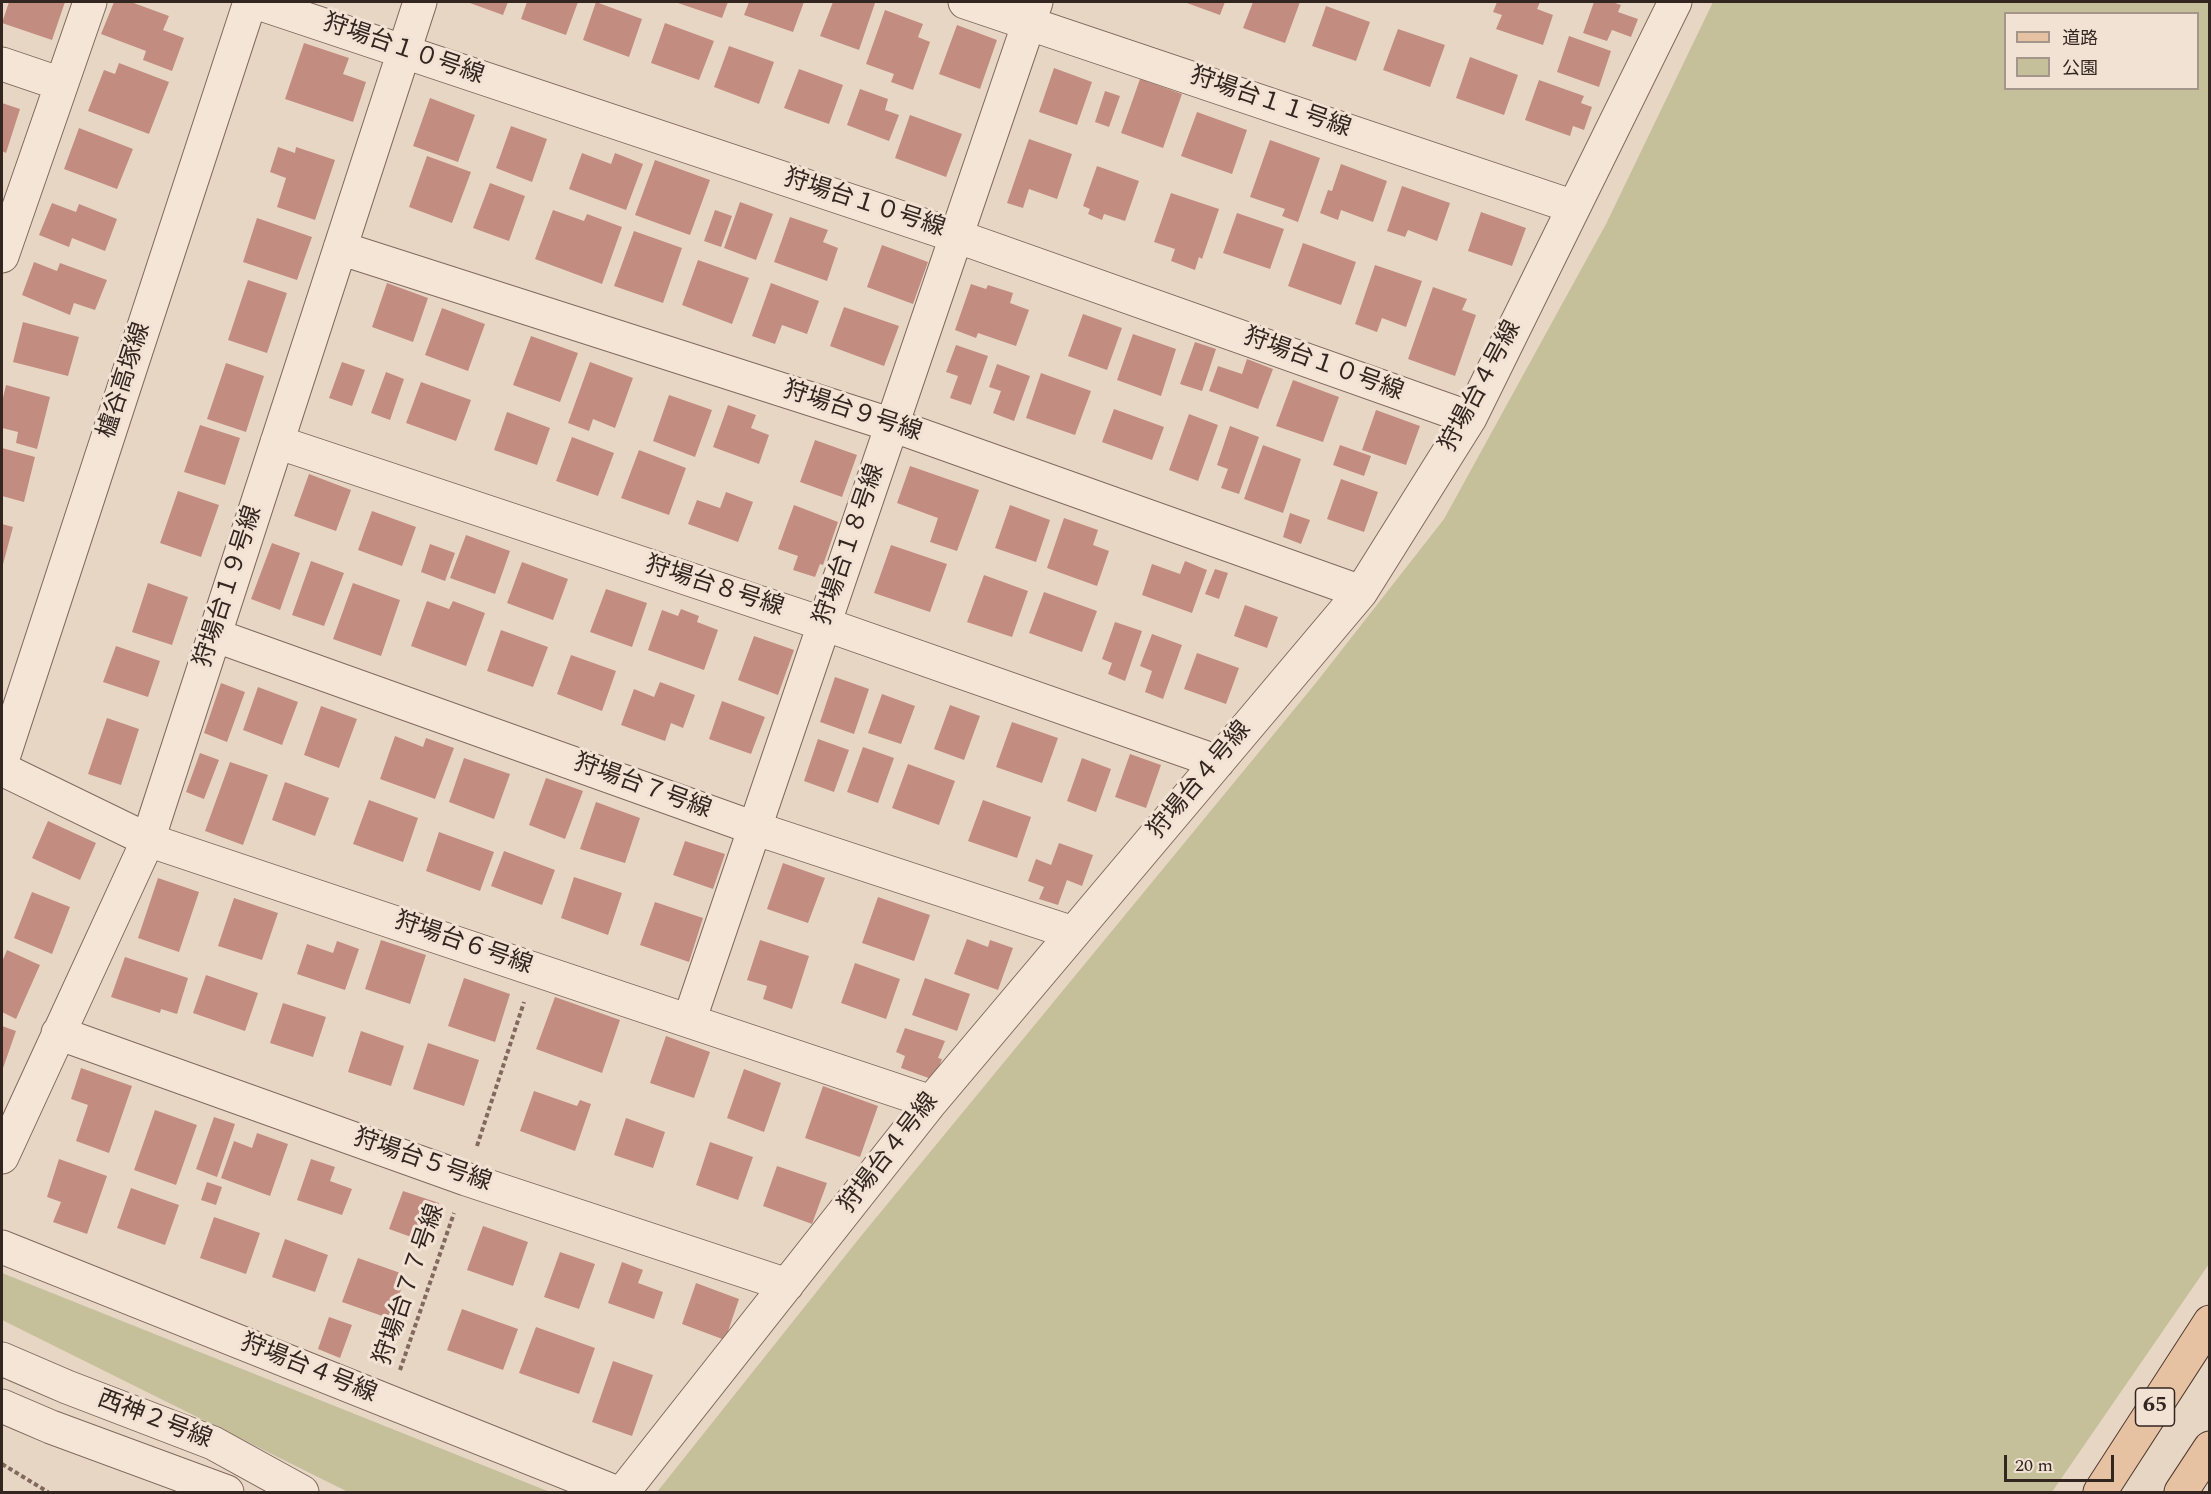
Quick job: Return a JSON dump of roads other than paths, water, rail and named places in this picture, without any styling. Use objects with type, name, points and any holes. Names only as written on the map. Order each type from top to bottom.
[{"type":"main road","name":"65","points":[[2100,1492],[2210,1322]]},
{"type":"main road","points":[[2181,1492],[2210,1448]]},
{"type":"street","points":[[2,256],[90,2]]},
{"type":"street","name":"櫨谷高塚線","points":[[2,761],[250,2]]},
{"type":"street","name":"狩場台１０号線","points":[[255,2],[956,236],[1470,418]]},
{"type":"street","name":"狩場台１９号線","points":[[2,1157],[148,840],[420,2]]},
{"type":"street","name":"狩場台１１号線","points":[[965,2],[1032,12],[1574,207]]},
{"type":"street","name":"狩場台４号線","points":[[623,1492],[931,1102],[1361,592],[1470,418],[1674,2]]},
{"type":"street","name":"狩場台１８号線","points":[[689,1020],[1032,12]]},
{"type":"street","points":[[2,64],[61,84]]},
{"type":"street","name":"狩場台９号線","points":[[340,248],[892,425],[1361,592]]},
{"type":"street","name":"狩場台８号線","points":[[277,442],[824,624],[1218,762]]},
{"type":"street","name":"狩場台７号線","points":[[214,635],[754,828],[1073,933]]},
{"type":"street","name":"狩場台６号線","points":[[2,769],[148,840],[931,1102]]},
{"type":"street","name":"狩場台５号線","points":[[58,1033],[466,1179],[787,1285]]},
{"type":"street","name":"狩場台４号線","points":[[2,1247],[615,1492]]},
{"type":"street","name":"西神２号線","points":[[2,1359],[67,1387],[213,1443],[302,1492]]},
{"type":"street","name":"西神２号線","points":[[2,1406],[51,1427],[227,1492]]}]
